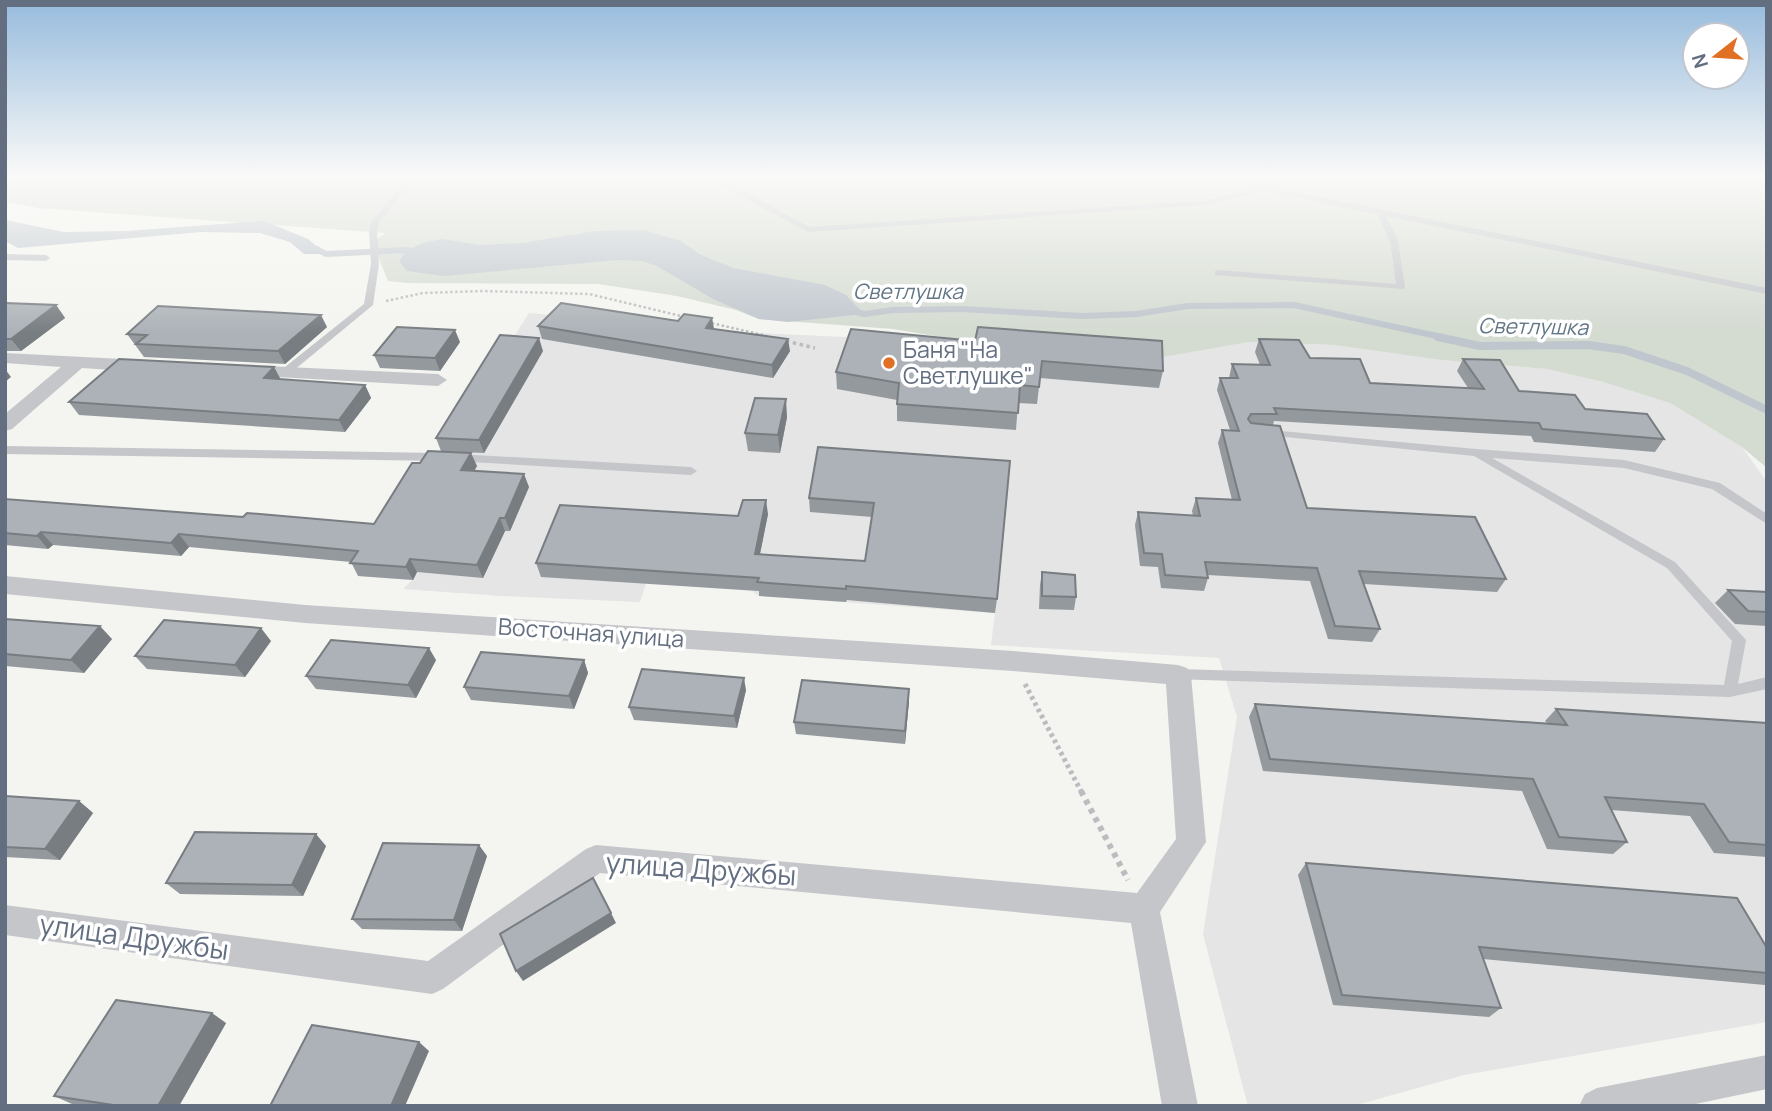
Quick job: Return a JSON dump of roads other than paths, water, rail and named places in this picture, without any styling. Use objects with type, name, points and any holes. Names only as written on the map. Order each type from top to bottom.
[{"type":"street","points":[[5,358],[159,367]]},
{"type":"street","points":[[5,425],[77,363]]},
{"type":"street","points":[[228,370],[438,380]]},
{"type":"street","name":"Восточная улица","points":[[5,585],[305,614],[1013,661],[1178,676]]},
{"type":"street","points":[[1178,676],[1191,842],[1144,909],[1180,1106]]},
{"type":"street","name":"улица Дружбы","points":[[5,920],[432,978],[596,859],[1144,909]]},
{"type":"street","points":[[1597,1106],[1767,1072]]},
{"type":"lane","points":[[284,373],[368,305],[375,264],[373,230]]},
{"type":"lane","points":[[1219,273],[1401,287],[1394,241],[1389,230]]},
{"type":"lane","points":[[1464,230],[1767,291]]},
{"type":"lane","points":[[5,257],[46,258]]},
{"type":"lane","points":[[1251,431],[1624,464],[1716,486],[1767,520]]},
{"type":"lane","points":[[5,450],[435,457],[691,471]]},
{"type":"lane","points":[[1476,453],[1671,565],[1739,640],[1730,691]]},
{"type":"lane","points":[[1178,676],[1730,691],[1767,683]]},
{"type":"waterway","name":"Светлушка","points":[[317,249],[326,254],[407,250],[417,252]]},
{"type":"waterway","name":"Светлушка","points":[[852,311],[864,314],[893,310],[962,309],[1083,316],[1136,314],[1188,306],[1294,305],[1446,338]]},
{"type":"waterway","name":"Светлушка","points":[[1438,337],[1480,346],[1588,345],[1624,350],[1687,371],[1767,410]]},
{"type":"place","name":"Баня \"На Светлушке\"","points":[[889,363]]}]
